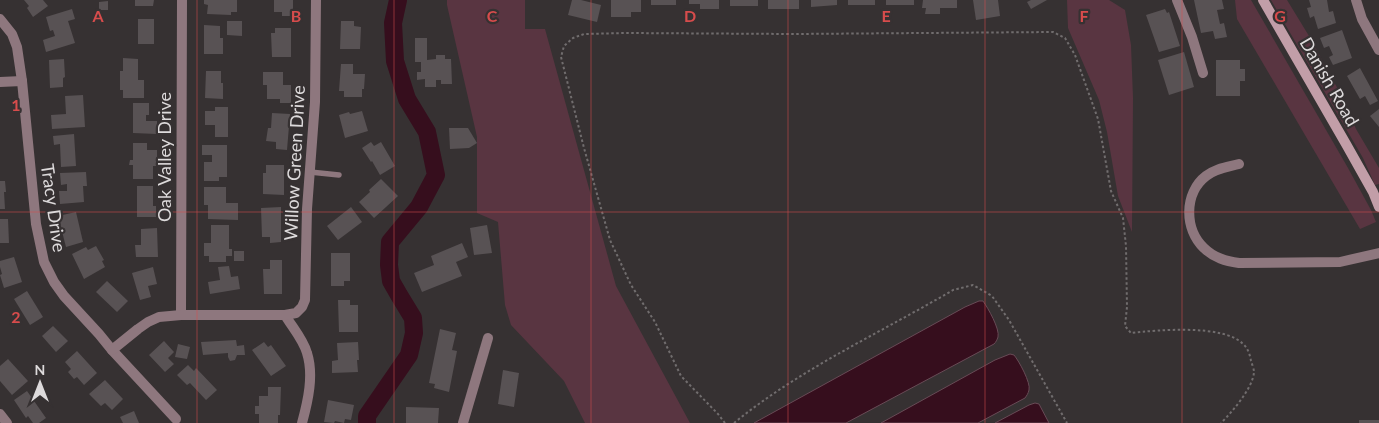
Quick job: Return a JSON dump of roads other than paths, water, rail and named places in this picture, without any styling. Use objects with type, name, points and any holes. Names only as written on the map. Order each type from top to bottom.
[{"type":"street","name":"Oak Valley Drive","points":[[181,315],[182,0]]},
{"type":"street","name":"Willow Green Drive","points":[[285,315],[296,313],[306,300],[306,235],[316,92],[316,0]]},
{"type":"street","points":[[1178,0],[1204,73]]},
{"type":"street","name":"Danish Road","points":[[1263,0],[1346,144],[1379,207]]},
{"type":"street","points":[[1356,0],[1362,18],[1379,50]]},
{"type":"street","name":"Tracy Drive","points":[[0,19],[12,34],[17,47],[36,224],[44,262],[54,282],[64,296],[176,420]]},
{"type":"street","points":[[0,82],[22,81]]},
{"type":"street","points":[[1239,164],[1218,169],[1206,175],[1197,184],[1191,196],[1190,222],[1195,235],[1203,248],[1215,256],[1240,263],[1340,262],[1379,253]]},
{"type":"street","points":[[112,350],[148,322],[159,317],[181,315],[285,315],[307,353],[309,385],[302,423]]},
{"type":"street","points":[[462,423],[488,338]]},
{"type":"lane","points":[[310,172],[339,176]]},
{"type":"waterway","points":[[367,423],[367,416],[409,355],[414,333],[413,318],[391,281],[389,265],[390,242],[419,207],[436,175],[427,132],[407,99],[395,61],[393,23],[398,0]]}]
